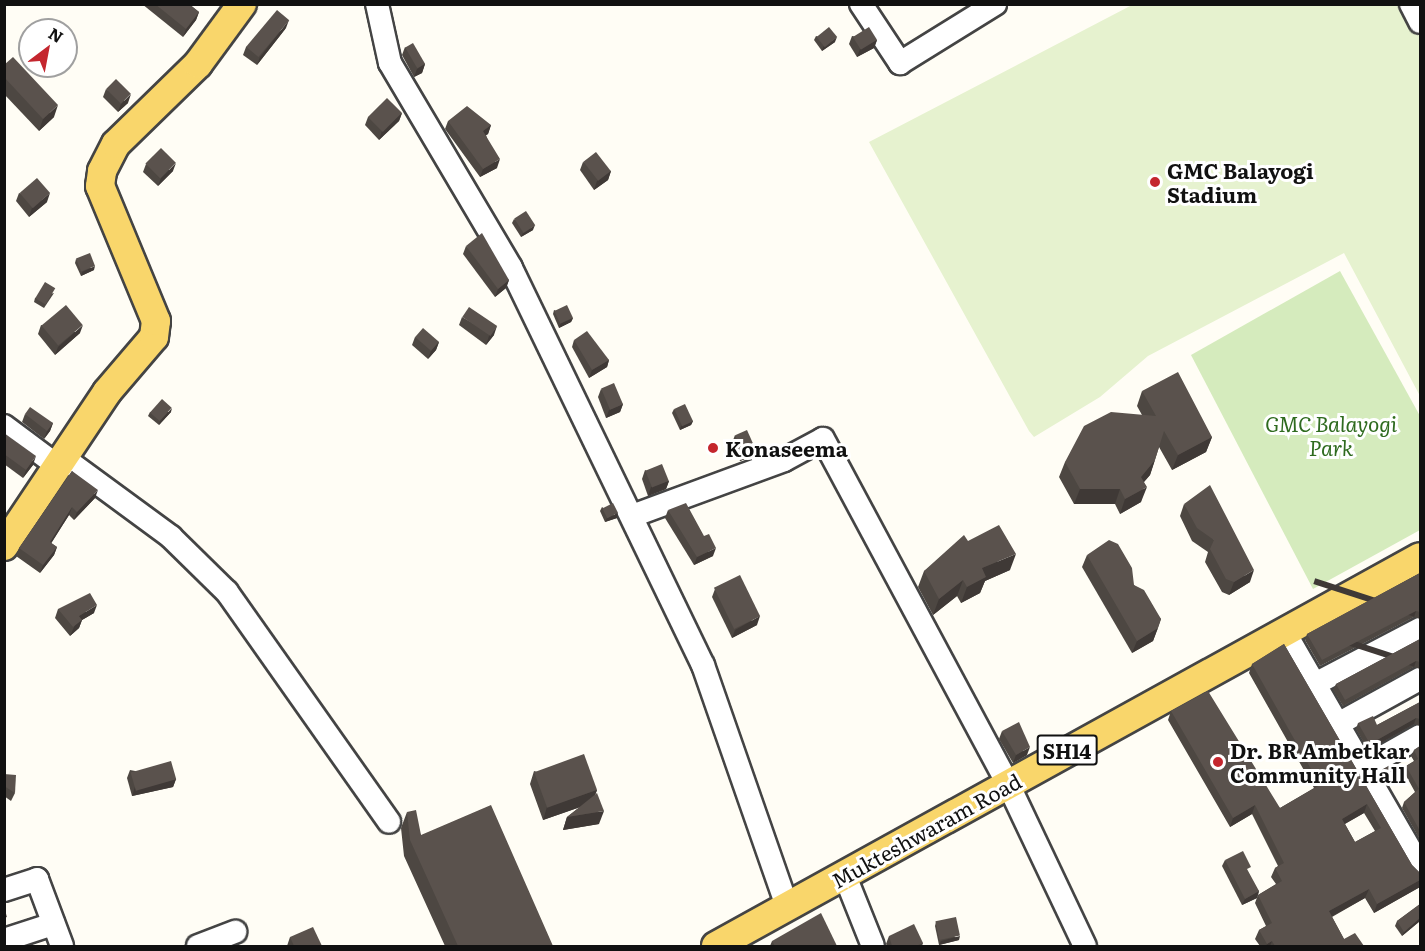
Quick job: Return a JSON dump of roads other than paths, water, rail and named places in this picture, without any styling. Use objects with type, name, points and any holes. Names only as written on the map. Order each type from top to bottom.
[{"type":"main road","points":[[4,546],[62,463],[107,392],[154,337],[156,321],[100,186],[102,171],[116,144],[198,64],[242,4]]},
{"type":"main road","name":"Mukteshwaram Road","points":[[716,946],[1420,557]]},
{"type":"street","points":[[377,4],[390,63],[511,268],[535,327],[632,516],[703,665],[787,906]]},
{"type":"street","points":[[861,4],[900,63],[994,4]]},
{"type":"street","points":[[1411,4],[1420,22]]},
{"type":"street","points":[[4,426],[171,537],[227,592],[389,822]]},
{"type":"street","points":[[632,516],[784,460],[823,439],[1008,784],[1085,946]]},
{"type":"street","points":[[1315,684],[1420,628]]},
{"type":"street","points":[[1284,631],[1420,867]]},
{"type":"street","points":[[1338,724],[1420,679]]},
{"type":"street","points":[[1363,768],[1420,736]]},
{"type":"street","points":[[844,876],[873,946]]},
{"type":"street","points":[[4,890],[37,879],[62,946]]},
{"type":"street","points":[[4,940],[53,924]]},
{"type":"street","points":[[198,946],[235,932]]},
{"type":"place","name":"GMC Balayogi Stadium","points":[[1155,182]]},
{"type":"place","name":"Konaseema","points":[[713,448]]},
{"type":"place","name":"Dr. BR Ambetkar Community Hall","points":[[1218,762]]},
{"type":"park label","name":"GMC Balayogi Park","points":[[1331,435]]}]
